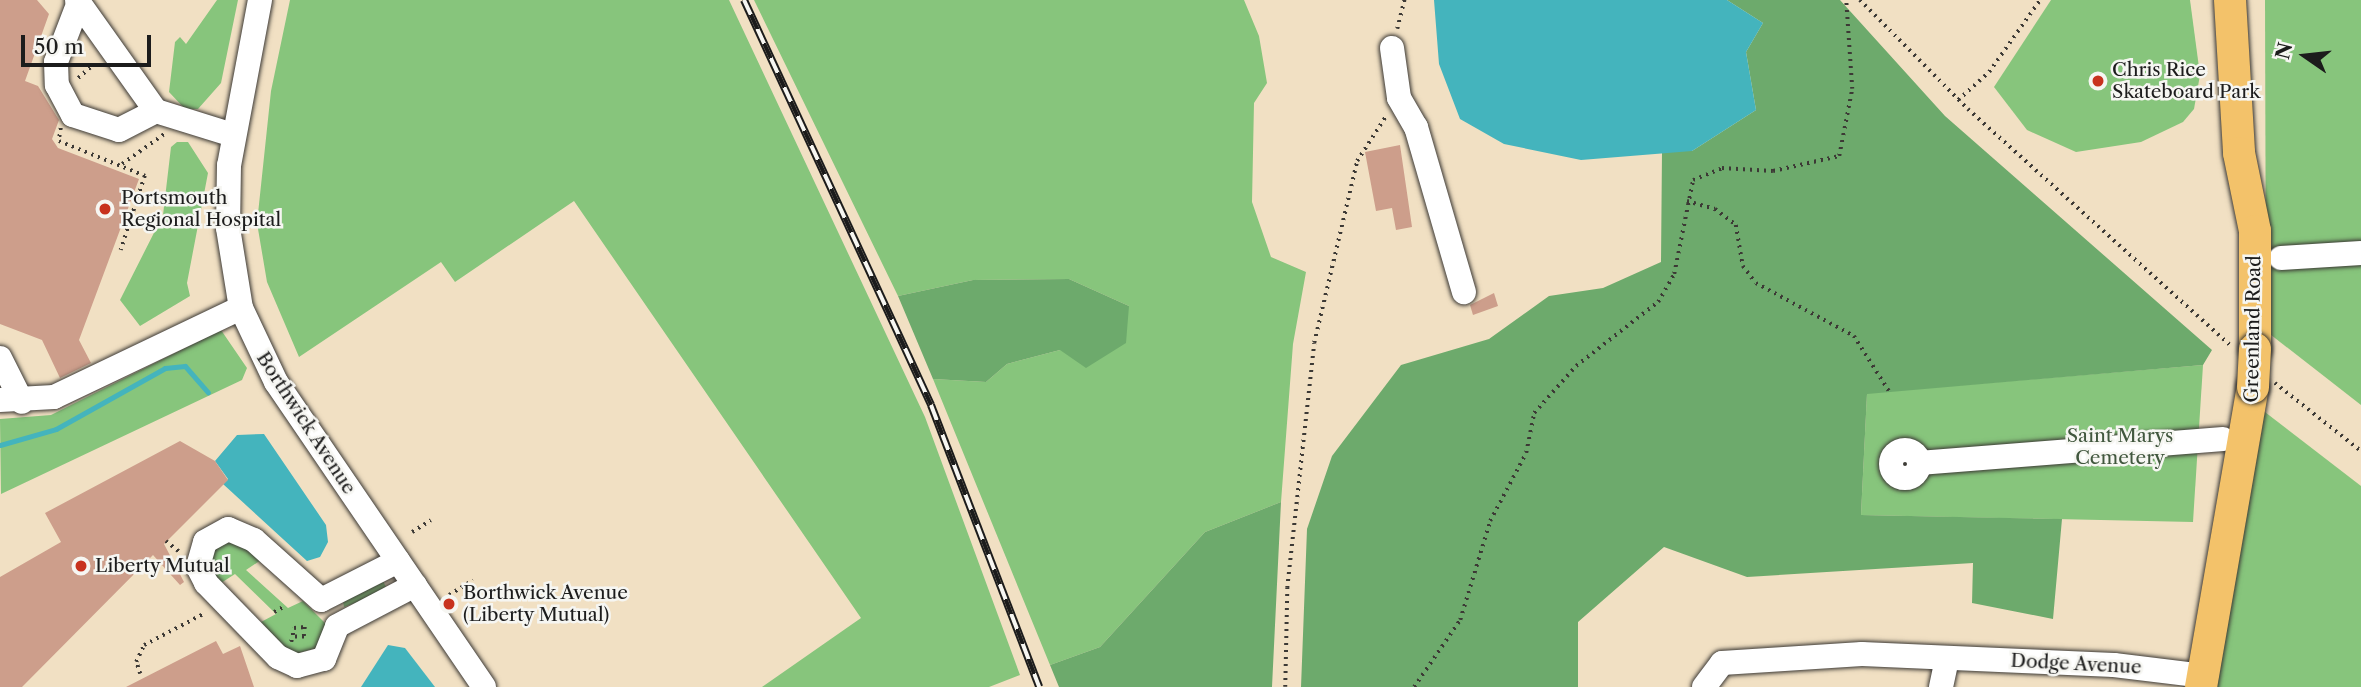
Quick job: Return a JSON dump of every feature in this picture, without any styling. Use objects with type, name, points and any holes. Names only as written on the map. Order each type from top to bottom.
[{"type":"main road","name":"Greenland Road","points":[[2202,682],[2231,445],[2250,428],[2249,363],[2255,231],[2245,207],[2230,0]]},
{"type":"street","name":"Borthwick Avenue","points":[[260,0],[233,135],[228,228],[241,308],[276,382],[484,687]]},
{"type":"street","points":[[78,1],[56,62],[57,85],[73,116],[119,130],[162,121],[233,135]]},
{"type":"street","points":[[78,1],[162,121]]},
{"type":"street","points":[[1392,48],[1399,98],[1416,127],[1464,292]]},
{"type":"street","points":[[2281,258],[2361,253]]},
{"type":"street","points":[[0,358],[11,401],[61,394],[241,308]]},
{"type":"street","points":[[1919,463],[2231,445]]},
{"type":"street","points":[[228,528],[244,533],[321,600],[337,626],[332,649],[316,664],[297,666],[278,657],[206,583],[198,567],[205,542],[228,528]]},
{"type":"street","points":[[321,600],[398,561]]},
{"type":"street","points":[[337,626],[415,585]]},
{"type":"street","name":"Dodge Avenue","points":[[1704,687],[1722,663],[1851,654],[1947,659],[2202,682]]},
{"type":"street","points":[[1941,687],[1947,659]]},
{"type":"path","points":[[1392,48],[1404,0]]},
{"type":"path","points":[[1414,687],[1460,620],[1490,521],[1526,453],[1534,413],[1576,366],[1658,302],[1674,274],[1693,180],[1723,168],[1773,171],[1839,156],[1852,89],[1846,0]]},
{"type":"path","points":[[1860,0],[1958,100],[2249,363],[2361,451]]},
{"type":"path","points":[[1958,100],[1989,72],[2040,0]]},
{"type":"path","points":[[69,86],[92,66]]},
{"type":"path","points":[[1285,687],[1287,588],[1314,343],[1357,160],[1399,98]]},
{"type":"path","points":[[122,164],[162,121]]},
{"type":"path","points":[[64,122],[58,141],[141,171],[146,181],[121,250]]},
{"type":"path","points":[[101,156],[104,149]]},
{"type":"path","points":[[1687,201],[1715,209],[1736,225],[1743,266],[1756,283],[1854,336],[1889,391]]},
{"type":"path","points":[[412,532],[432,520]]},
{"type":"path","points":[[166,541],[186,557]]},
{"type":"path","points":[[449,595],[473,580]]},
{"type":"path","points":[[274,612],[285,606]]},
{"type":"path","points":[[140,674],[136,662],[144,645],[213,608]]},
{"type":"path","points":[[278,657],[295,637]]},
{"type":"green space","points":[[217,0],[238,0],[221,83],[198,109],[185,109],[169,92],[175,42],[180,37],[186,44]]},
{"type":"green space","points":[[290,0],[729,0],[925,417],[1020,675],[989,687],[762,687],[861,618],[574,201],[455,282],[441,262],[299,357],[267,282],[257,223],[271,91]]},
{"type":"green space","points":[[754,0],[1244,0],[1259,36],[1267,83],[1254,103],[1252,202],[1271,257],[1306,272],[1293,344],[1281,502],[1205,532],[1100,647],[1050,665],[933,379],[986,382],[1007,364],[1060,350],[1129,306],[1069,279],[973,280],[898,296]]},
{"type":"green space","points":[[1727,0],[1840,0],[1945,116],[2212,350],[2203,365],[1867,394],[1861,515],[2062,519],[2053,619],[1972,603],[1973,563],[1747,577],[1664,547],[1578,622],[1578,687],[1301,687],[1307,529],[1332,456],[1401,365],[1489,339],[1549,296],[1603,288],[1661,262],[1662,151],[1692,151],[1756,110],[1746,52],[1763,23]]},
{"type":"green space","name":"Chris Rice Skateboard Park","points":[[2051,0],[2190,0],[2200,75],[2194,109],[2183,122],[2141,142],[2076,152],[2027,130],[1994,87]]},
{"type":"green space","points":[[2265,0],[2361,0],[2361,405],[2266,331]]},
{"type":"green space","points":[[177,142],[188,142],[208,173],[187,283],[190,296],[140,326],[120,300],[163,215],[171,147]]},
{"type":"green space","points":[[1069,279],[1129,306],[1126,343],[1086,368],[1060,350],[1007,364],[986,382],[933,379],[898,296],[973,280]]},
{"type":"green space","points":[[221,330],[247,368],[242,380],[1,494],[0,419],[51,415]]},
{"type":"green space","name":"Saint Marys Cemetery","points":[[2203,365],[2193,522],[1861,515],[1867,393]]},
{"type":"green space","points":[[2248,399],[2361,486],[2361,687],[2193,687]]},
{"type":"green space","points":[[1281,502],[1272,687],[1059,687],[1050,665],[1100,647],[1205,532]]},
{"type":"green space","points":[[232,538],[261,560],[246,570],[288,608],[303,601],[327,625],[327,645],[292,655],[261,622],[276,614],[235,574],[221,583],[207,567],[218,541]]},
{"type":"green space","points":[[382,579],[388,591],[344,607],[343,601]]},
{"type":"water","points":[[1434,0],[1727,0],[1763,23],[1746,52],[1756,110],[1692,151],[1581,160],[1504,144],[1460,119],[1439,64]]},
{"type":"water","points":[[264,434],[326,525],[328,542],[320,557],[307,561],[223,484],[228,479],[215,461],[237,435]]},
{"type":"water","points":[[388,645],[405,648],[435,687],[361,687]]},
{"type":"building","points":[[0,0],[37,0],[49,14],[25,81],[38,86],[59,120],[52,139],[58,148],[139,179],[79,340],[91,363],[60,378],[42,340],[0,324]]},
{"type":"building","points":[[1400,145],[1412,227],[1396,230],[1392,208],[1376,211],[1365,152]]},
{"type":"building","points":[[1494,293],[1498,306],[1473,315],[1470,305]]},
{"type":"building","name":"Liberty Mutual","points":[[180,441],[215,461],[228,480],[164,544],[184,582],[180,585],[153,555],[22,687],[0,687],[0,577],[61,542],[45,513]]},
{"type":"building","points":[[216,641],[223,654],[240,646],[254,687],[126,687]]},
{"type":"waterway","points":[[0,445],[56,429],[165,368],[185,366],[208,392]]},
{"type":"railway","points":[[744,0],[931,405],[1039,687]]},
{"type":"place","name":"Chris Rice Skateboard Park","points":[[2098,81]]},
{"type":"place","name":"Portsmouth Regional Hospital","points":[[105,209]]},
{"type":"place","name":"Liberty Mutual","points":[[81,566]]},
{"type":"place","name":"Borthwick Avenue (Liberty Mutual)","points":[[449,604]]}]
